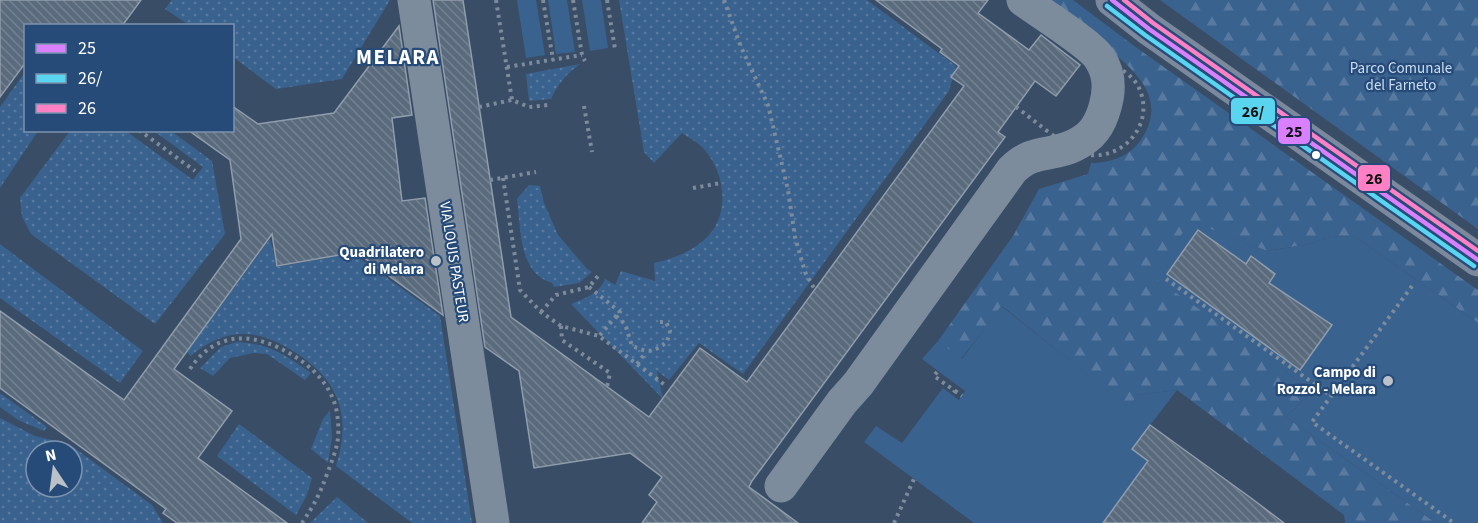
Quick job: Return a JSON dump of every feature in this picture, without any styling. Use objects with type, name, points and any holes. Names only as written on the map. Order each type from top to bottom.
[{"type":"main road","points":[[1112,0],[1149,29],[1478,260]]},
{"type":"street","name":"VIA LOUIS PASTEUR","points":[[414,0],[493,523]]},
{"type":"street","points":[[782,486],[1012,170],[1020,162],[1033,156],[1073,147],[1091,136],[1100,122],[1110,82],[1100,58],[1023,0]]},
{"type":"path","points":[[496,0],[512,100]]},
{"type":"path","points":[[543,0],[552,60]]},
{"type":"path","points":[[573,0],[585,61]]},
{"type":"path","points":[[607,0],[615,49]]},
{"type":"path","points":[[724,0],[741,47],[768,105],[788,190],[795,237],[805,272],[815,290]]},
{"type":"path","points":[[507,67],[582,55]]},
{"type":"path","points":[[1016,107],[1075,150],[1088,155],[1107,155],[1120,150],[1133,138],[1141,125],[1144,115],[1140,89],[1134,80],[1123,71],[1100,58]]},
{"type":"path","points":[[479,107],[512,100],[529,107],[548,105]]},
{"type":"path","points":[[584,106],[592,152]]},
{"type":"path","points":[[142,132],[195,171]]},
{"type":"path","points":[[490,180],[536,172]]},
{"type":"path","points":[[503,178],[520,290],[541,312],[561,326],[599,336],[665,385]]},
{"type":"path","points":[[693,188],[721,183]]},
{"type":"path","points":[[541,312],[556,295],[589,286],[598,276]]},
{"type":"path","points":[[1166,279],[1330,395]]},
{"type":"path","points":[[589,286],[620,312],[599,336]]},
{"type":"path","points":[[1412,286],[1312,422],[1454,523]]},
{"type":"path","points":[[616,316],[625,324],[632,346],[646,352]]},
{"type":"path","points":[[637,364],[646,352],[657,349],[667,342],[669,331],[666,322],[657,322]]},
{"type":"path","points":[[561,326],[562,340],[610,373],[607,387]]},
{"type":"path","points":[[190,369],[195,362],[226,340],[249,338],[278,346],[304,362],[327,387],[337,411],[338,444],[322,491],[303,523]]},
{"type":"path","points":[[937,372],[934,376],[954,393],[962,396]]},
{"type":"path","points":[[894,523],[914,479]]},
{"type":"green space","points":[[172,0],[390,0],[342,79],[276,89],[234,58],[234,24],[188,24],[165,9]]},
{"type":"green space","points":[[517,0],[536,0],[545,55],[526,58]]},
{"type":"green space","points":[[548,0],[567,0],[575,52],[556,54]]},
{"type":"green space","points":[[582,0],[601,0],[608,48],[590,51]]},
{"type":"green space","points":[[619,0],[867,0],[956,66],[949,91],[743,374],[699,343],[669,380],[657,371],[663,399],[571,304],[595,292],[605,279],[615,285],[621,271],[655,281],[654,263],[686,252],[698,245],[713,231],[722,208],[721,183],[711,159],[702,147],[682,133],[654,163],[644,152]]},
{"type":"green space","points":[[1042,0],[1073,0],[1478,290],[1478,323],[1354,236],[1330,237],[1310,244],[1267,251],[1190,222],[1285,370],[1311,393],[1286,417],[1436,523],[1345,523],[1344,515],[1177,390],[1137,395],[1129,408],[1002,306],[961,359],[938,341],[1013,236],[1039,189],[1088,174],[1091,163],[1106,162],[1126,154],[1142,138],[1150,122],[1151,107],[1148,93],[1131,69]]},
{"type":"green space","name":"Parco Comunale del Farneto","points":[[1160,0],[1478,0],[1478,229]]},
{"type":"green space","points":[[580,64],[563,79],[551,99],[529,101],[526,74]]},
{"type":"green space","points":[[23,75],[24,132],[37,132],[0,188],[0,107]]},
{"type":"green space","points":[[69,132],[127,132],[193,180],[203,167],[155,132],[172,132],[212,161],[225,234],[155,324],[31,234],[22,217],[20,198]]},
{"type":"green space","points":[[529,185],[540,186],[544,203],[558,235],[592,272],[579,283],[554,287],[552,283],[541,278],[533,270],[527,260],[521,236],[517,199]]},
{"type":"green space","name":"Campo di Rozzol - Melara","points":[[1190,221],[1267,251],[1310,244],[1330,237],[1354,236],[1478,323],[1478,523],[1436,523],[1286,417],[1311,393],[1285,370],[1155,278]]},
{"type":"green space","points":[[323,232],[440,316],[472,523],[412,523],[336,466],[342,432],[342,415],[337,398],[331,386],[319,372],[290,349],[262,337],[248,334],[220,338],[205,345],[191,356],[187,352],[270,239],[277,267],[328,258]]},
{"type":"green space","points":[[0,244],[143,351],[120,383],[0,298]]},
{"type":"green space","points":[[1001,306],[1129,407],[1137,395],[1177,390],[1132,449],[1148,461],[1103,523],[974,523],[864,442],[876,426],[902,443],[943,388],[959,400],[965,391],[922,359],[938,341],[962,359]]},
{"type":"green space","points":[[237,342],[259,345],[276,351],[311,373],[305,380],[267,354],[253,353],[230,358],[213,376],[200,368],[221,347]]},
{"type":"green space","points":[[0,393],[47,427],[44,431],[18,420],[0,407]]},
{"type":"green space","points":[[330,410],[332,437],[328,463],[311,449],[323,419]]},
{"type":"green space","points":[[0,418],[35,436],[48,439],[24,439],[24,499],[84,499],[84,455],[152,505],[163,523],[0,523]]},
{"type":"green space","points":[[239,424],[312,478],[306,497],[296,515],[217,456]]},
{"type":"green space","points":[[337,497],[368,523],[310,523]]},
{"type":"building","points":[[0,0],[141,0],[123,24],[24,24],[24,65],[0,97]]},
{"type":"building","points":[[433,0],[463,0],[511,317],[649,417],[700,348],[747,382],[964,86],[951,77],[959,66],[940,52],[942,49],[876,0],[988,0],[978,13],[1029,50],[1041,35],[1080,65],[1056,96],[1035,81],[998,132],[1005,137],[752,481],[749,487],[798,523],[642,523],[657,502],[649,495],[662,477],[630,453],[534,468],[519,371],[485,347]]},
{"type":"building","points":[[399,26],[412,115],[392,118],[402,201],[425,198],[443,315],[356,252],[277,266],[272,234],[174,369],[232,411],[198,458],[287,523],[177,523],[163,513],[166,509],[84,449],[84,439],[70,439],[0,388],[0,311],[124,400],[241,239],[230,160],[191,132],[234,132],[234,107],[258,124],[334,113]]},
{"type":"building","points":[[1198,230],[1246,264],[1251,256],[1275,274],[1269,283],[1332,325],[1300,370],[1167,274]]},
{"type":"building","points":[[1150,425],[1284,523],[1103,523],[1148,461],[1132,449]]},
{"type":"transit line","name":"25","points":[[1112,0],[1149,29],[1478,260]]},
{"type":"transit line","name":"26","points":[[1124,0],[1153,23],[1478,251]]},
{"type":"transit line","name":"26/","points":[[1107,6],[1474,266]]},
{"type":"place","name":"Quadrilatero di Melara","points":[[436,261]]},
{"type":"place","name":"Campo di Rozzol - Melara","points":[[1388,381]]},
{"type":"district","name":"MELARA","points":[[398,57]]}]
